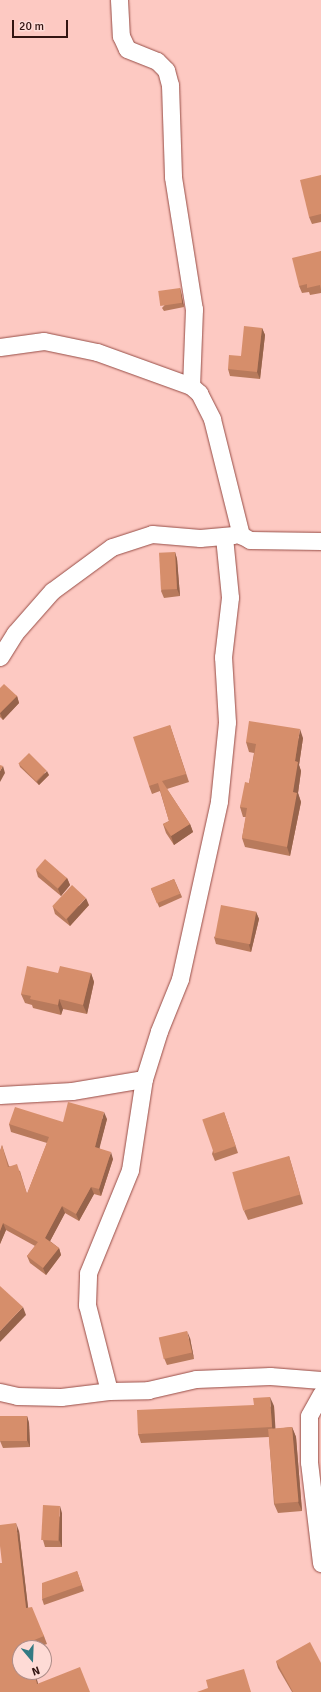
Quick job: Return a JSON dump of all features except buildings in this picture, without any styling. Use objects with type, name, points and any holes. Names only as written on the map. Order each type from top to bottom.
[{"type":"street","points":[[119,0],[121,36],[127,49],[157,61],[166,70],[170,85],[173,177],[194,309],[191,386]]},
{"type":"street","points":[[0,347],[44,342],[97,352],[191,386],[199,393],[212,419],[232,535],[230,597],[223,656],[227,722],[219,801],[180,979],[159,1032],[144,1079],[130,1170],[88,1274],[87,1305],[109,1391]]},
{"type":"street","points":[[0,657],[15,633],[52,591],[112,547],[152,534],[232,535],[250,540],[321,542]]},
{"type":"street","points":[[0,1095],[72,1091],[144,1079]]},
{"type":"street","points":[[0,1392],[18,1396],[61,1397],[109,1391],[148,1390],[196,1379],[270,1376],[321,1380]]},
{"type":"street","points":[[321,1394],[309,1416],[309,1462],[321,1563]]}]
